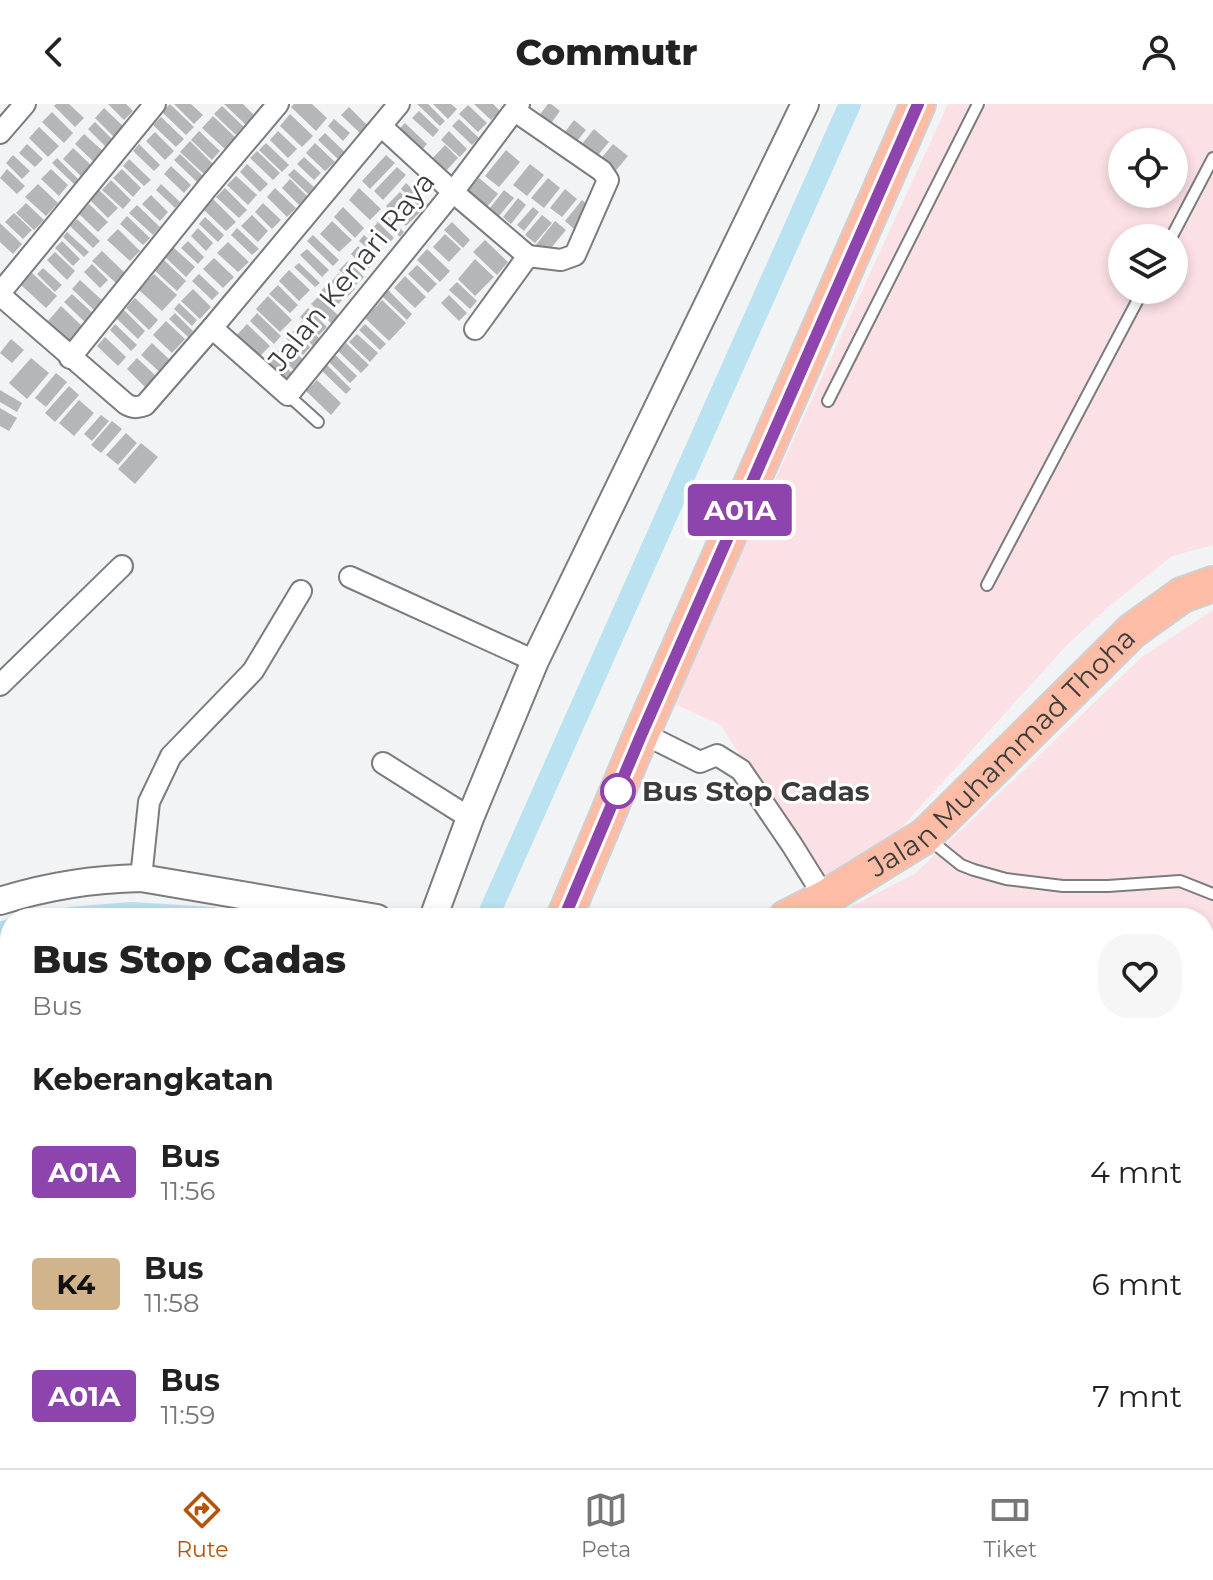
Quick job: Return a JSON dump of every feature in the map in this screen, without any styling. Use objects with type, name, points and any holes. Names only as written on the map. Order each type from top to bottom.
[{"type":"main road","points":[[568,908],[918,104]]},
{"type":"main road","name":"Jalan Muhammad Thoha","points":[[806,908],[925,836],[1132,631],[1182,595],[1213,584]]},
{"type":"street","points":[[0,133],[25,104]]},
{"type":"street","points":[[155,104],[0,294],[130,407],[145,405],[399,104]]},
{"type":"street","points":[[70,358],[278,104]]},
{"type":"street","points":[[437,908],[535,661],[805,104]]},
{"type":"street","points":[[381,126],[528,256],[561,260],[575,255],[608,180],[602,171],[517,108]]},
{"type":"street","name":"Jalan Kenari Raya","points":[[212,328],[288,395],[517,108]]},
{"type":"street","points":[[475,329],[528,256]]},
{"type":"street","points":[[0,685],[122,566]]},
{"type":"street","points":[[350,577],[535,661]]},
{"type":"street","points":[[141,878],[149,802],[171,756],[253,671],[301,591]]},
{"type":"street","points":[[642,733],[700,762],[717,755],[741,770],[825,898]]},
{"type":"street","points":[[383,763],[470,818]]},
{"type":"street","points":[[0,901],[68,884],[141,878],[318,908]]},
{"type":"lane","points":[[828,401],[978,104]]},
{"type":"lane","points":[[1178,224],[1213,158]]},
{"type":"lane","points":[[987,585],[1136,304]]},
{"type":"lane","points":[[288,395],[318,422]]},
{"type":"lane","points":[[925,836],[961,865],[1006,879],[1063,886],[1180,881],[1213,894]]},
{"type":"shaded area","points":[[948,104],[1213,104],[1213,545],[1172,556],[1107,608],[1067,645],[892,838],[819,883],[721,725],[672,703]]},
{"type":"shaded area","points":[[1213,610],[1213,908],[848,908],[916,873],[1142,657]]},
{"type":"building","points":[[69,104],[84,118],[75,127],[54,106]]},
{"type":"building","points":[[108,104],[126,104],[133,111],[124,120]]},
{"type":"building","points":[[170,104],[194,127],[186,135],[162,112]]},
{"type":"building","points":[[174,104],[191,104],[203,115],[194,124]]},
{"type":"building","points":[[224,104],[243,104],[255,116],[246,125]]},
{"type":"building","points":[[294,104],[312,104],[327,118],[316,131],[291,107]]},
{"type":"building","points":[[417,104],[428,104],[445,121],[440,126]]},
{"type":"building","points":[[433,104],[451,104],[457,109],[448,119]]},
{"type":"building","points":[[474,104],[493,104],[500,111],[491,120]]},
{"type":"building","points":[[548,104],[560,111],[549,126],[538,117]]},
{"type":"building","points":[[468,105],[487,123],[478,132],[459,114]]},
{"type":"building","points":[[222,106],[244,127],[236,135],[214,114]]},
{"type":"building","points":[[349,107],[367,125],[360,133],[341,115]]},
{"type":"building","points":[[104,108],[125,128],[115,138],[95,118]]},
{"type":"building","points":[[419,111],[439,130],[433,137],[412,118]]},
{"type":"building","points":[[52,112],[73,133],[64,143],[42,122]]},
{"type":"building","points":[[290,114],[313,136],[302,147],[280,126]]},
{"type":"building","points":[[213,116],[237,139],[226,150],[202,128]]},
{"type":"building","points":[[161,117],[184,139],[176,147],[153,125]]},
{"type":"building","points":[[334,119],[350,133],[343,141],[328,126]]},
{"type":"building","points":[[459,119],[479,138],[472,145],[452,126]]},
{"type":"building","points":[[574,120],[586,130],[572,147],[561,137]]},
{"type":"building","points":[[95,122],[116,143],[109,150],[88,129]]},
{"type":"building","points":[[405,123],[427,144],[418,154],[395,133]]},
{"type":"building","points":[[39,127],[59,146],[48,157],[29,138]]},
{"type":"building","points":[[594,129],[609,142],[593,161],[578,149]]},
{"type":"building","points":[[199,131],[220,151],[212,160],[191,140]]},
{"type":"building","points":[[278,131],[297,149],[288,158],[270,140]]},
{"type":"building","points":[[449,131],[467,149],[460,157],[441,140]]},
{"type":"building","points":[[155,132],[174,151],[165,160],[146,141]]},
{"type":"building","points":[[325,133],[348,155],[341,162],[318,140]]},
{"type":"building","points":[[84,134],[105,153],[95,163],[75,144]]},
{"type":"building","points":[[190,141],[213,164],[204,174],[180,152]]},
{"type":"building","points":[[266,143],[289,165],[282,172],[259,150]]},
{"type":"building","points":[[315,143],[335,162],[325,171],[306,153]]},
{"type":"building","points":[[27,144],[43,159],[35,167],[19,153]]},
{"type":"building","points":[[139,144],[160,165],[154,171],[133,151]]},
{"type":"building","points":[[613,144],[628,156],[613,174],[598,162]]},
{"type":"building","points":[[445,145],[458,158],[444,173],[431,160]]},
{"type":"building","points":[[73,148],[92,166],[82,177],[63,159]]},
{"type":"building","points":[[506,150],[520,162],[499,187],[485,176]]},
{"type":"building","points":[[257,151],[280,173],[273,180],[250,158]]},
{"type":"building","points":[[180,154],[203,176],[197,182],[174,160]]},
{"type":"building","points":[[13,155],[30,171],[22,179],[6,163]]},
{"type":"building","points":[[386,155],[395,163],[370,189],[362,181]]},
{"type":"building","points":[[304,157],[321,173],[314,180],[297,164]]},
{"type":"building","points":[[57,158],[81,182],[77,187],[52,163]]},
{"type":"building","points":[[129,159],[151,180],[144,186],[123,166]]},
{"type":"building","points":[[247,164],[268,184],[260,192],[240,172]]},
{"type":"building","points":[[530,164],[544,175],[527,196],[513,185]]},
{"type":"building","points":[[171,166],[191,185],[184,193],[164,174]]},
{"type":"building","points":[[397,167],[406,175],[383,200],[374,191]]},
{"type":"building","points":[[7,169],[25,186],[17,194],[0,178]]},
{"type":"building","points":[[51,169],[68,185],[59,196],[41,179]]},
{"type":"building","points":[[122,169],[141,188],[133,197],[113,178]]},
{"type":"building","points":[[294,169],[314,187],[308,194],[288,175]]},
{"type":"building","points":[[236,176],[257,195],[248,205],[227,185]]},
{"type":"building","points":[[479,178],[498,194],[486,208],[467,192]]},
{"type":"building","points":[[548,178],[560,188],[544,208],[531,198]]},
{"type":"building","points":[[290,179],[307,196],[299,205],[282,188]]},
{"type":"building","points":[[111,180],[131,200],[123,209],[102,190]]},
{"type":"building","points":[[406,183],[430,206],[424,212],[401,189]]},
{"type":"building","points":[[38,184],[58,203],[46,216],[25,197]]},
{"type":"building","points":[[161,184],[180,202],[175,208],[156,190]]},
{"type":"building","points":[[225,188],[247,210],[239,218],[216,197]]},
{"type":"building","points":[[275,188],[296,208],[287,217],[267,197]]},
{"type":"building","points":[[359,188],[381,209],[370,220],[349,200]]},
{"type":"building","points":[[565,189],[577,199],[562,217],[550,208]]},
{"type":"building","points":[[99,190],[118,208],[108,218],[90,200]]},
{"type":"building","points":[[504,190],[514,198],[499,216],[490,208]]},
{"type":"building","points":[[400,192],[420,212],[406,226],[386,206]]},
{"type":"building","points":[[151,195],[168,212],[160,221],[142,204]]},
{"type":"building","points":[[518,198],[526,205],[511,224],[503,217]]},
{"type":"building","points":[[213,199],[236,222],[226,231],[203,209]]},
{"type":"building","points":[[582,200],[591,208],[574,229],[565,221]]},
{"type":"building","points":[[26,203],[44,220],[34,230],[16,213]]},
{"type":"building","points":[[263,203],[281,220],[272,229],[255,212]]},
{"type":"building","points":[[89,204],[108,222],[98,232],[79,214]]},
{"type":"building","points":[[137,205],[160,227],[153,235],[129,213]]},
{"type":"building","points":[[343,207],[364,228],[355,238],[334,217]]},
{"type":"building","points":[[533,207],[539,212],[524,231],[517,225]]},
{"type":"building","points":[[14,213],[32,230],[23,239],[5,222]]},
{"type":"building","points":[[385,214],[404,232],[400,237],[381,218]]},
{"type":"building","points":[[252,215],[268,231],[258,242],[241,226]]},
{"type":"building","points":[[542,215],[552,223],[535,243],[525,235]]},
{"type":"building","points":[[127,216],[150,238],[143,245],[120,224]]},
{"type":"building","points":[[205,217],[224,235],[218,242],[199,224]]},
{"type":"building","points":[[77,219],[100,241],[93,248],[70,226]]},
{"type":"building","points":[[332,221],[352,240],[339,252],[320,234]]},
{"type":"building","points":[[555,221],[566,230],[546,254],[535,246]]},
{"type":"building","points":[[378,222],[394,238],[388,244],[372,229]]},
{"type":"building","points":[[452,222],[470,240],[463,248],[444,230]]},
{"type":"building","points":[[0,223],[22,244],[13,254],[0,242]]},
{"type":"building","points":[[198,228],[213,243],[206,251],[191,236]]},
{"type":"building","points":[[237,228],[259,249],[252,255],[231,235]]},
{"type":"building","points":[[118,229],[140,251],[130,261],[107,240]]},
{"type":"building","points":[[67,232],[89,252],[84,257],[63,237]]},
{"type":"building","points":[[445,234],[461,249],[449,262],[433,247]]},
{"type":"building","points":[[313,235],[339,260],[333,266],[307,241]]},
{"type":"building","points":[[364,235],[381,251],[376,256],[359,241]]},
{"type":"building","points":[[485,240],[508,262],[497,275],[473,252]]},
{"type":"building","points":[[62,241],[80,259],[73,266],[55,248]]},
{"type":"building","points":[[188,241],[204,257],[198,264],[181,248]]},
{"type":"building","points":[[228,242],[249,262],[238,272],[217,253]]},
{"type":"building","points":[[358,246],[375,262],[367,270],[351,254]]},
{"type":"building","points":[[173,247],[195,267],[186,277],[164,256]]},
{"type":"building","points":[[307,249],[329,270],[322,277],[300,255]]},
{"type":"building","points":[[427,249],[450,271],[440,282],[417,260]]},
{"type":"building","points":[[102,251],[125,273],[116,283],[92,261]]},
{"type":"building","points":[[55,252],[75,271],[67,280],[47,260]]},
{"type":"building","points":[[214,258],[234,277],[223,288],[203,269]]},
{"type":"building","points":[[475,259],[494,277],[475,296],[458,279]]},
{"type":"building","points":[[164,260],[186,281],[177,291],[154,270]]},
{"type":"building","points":[[348,261],[364,277],[356,285],[339,270]]},
{"type":"building","points":[[299,263],[320,283],[315,287],[294,267]]},
{"type":"building","points":[[92,264],[108,280],[100,288],[84,272]]},
{"type":"building","points":[[417,265],[437,284],[428,293],[408,274]]},
{"type":"building","points":[[43,268],[62,285],[55,292],[37,274]]},
{"type":"building","points":[[289,270],[310,290],[299,301],[279,281]]},
{"type":"building","points":[[32,273],[57,296],[46,308],[21,285]]},
{"type":"building","points":[[339,273],[355,289],[347,297],[331,282]]},
{"type":"building","points":[[154,274],[177,295],[162,311],[139,290]]},
{"type":"building","points":[[199,274],[219,293],[212,300],[192,281]]},
{"type":"building","points":[[405,276],[426,297],[415,308],[394,288]]},
{"type":"building","points":[[80,280],[105,303],[96,312],[72,289]]},
{"type":"building","points":[[457,282],[477,301],[470,309],[449,290]]},
{"type":"building","points":[[278,285],[298,305],[290,313],[269,294]]},
{"type":"building","points":[[327,285],[342,300],[336,307],[320,292]]},
{"type":"building","points":[[193,289],[211,307],[200,319],[181,301]]},
{"type":"building","points":[[388,290],[412,314],[407,320],[382,296]]},
{"type":"building","points":[[72,294],[95,315],[87,324],[64,302]]},
{"type":"building","points":[[449,295],[467,313],[459,321],[441,303]]},
{"type":"building","points":[[268,296],[292,320],[280,332],[256,309]]},
{"type":"building","points":[[318,297],[339,316],[332,324],[311,304]]},
{"type":"building","points":[[135,298],[158,320],[149,330],[126,308]]},
{"type":"building","points":[[382,300],[406,323],[389,341],[365,318]]},
{"type":"building","points":[[179,303],[197,320],[192,326],[174,309]]},
{"type":"building","points":[[61,306],[83,327],[69,341],[48,321]]},
{"type":"building","points":[[122,308],[145,331],[138,339],[114,316]]},
{"type":"building","points":[[308,308],[327,327],[319,335],[300,317]]},
{"type":"building","points":[[175,313],[193,331],[188,337],[169,319]]},
{"type":"building","points":[[257,313],[281,336],[274,344],[250,321]]},
{"type":"building","points":[[166,321],[185,339],[172,353],[153,335]]},
{"type":"building","points":[[302,321],[320,339],[313,346],[295,328]]},
{"type":"building","points":[[115,324],[137,345],[131,351],[110,330]]},
{"type":"building","points":[[247,324],[270,346],[257,359],[234,338]]},
{"type":"building","points":[[365,324],[386,344],[380,350],[359,330]]},
{"type":"building","points":[[293,331],[310,347],[303,355],[286,338]]},
{"type":"building","points":[[357,334],[378,353],[370,362],[349,342]]},
{"type":"building","points":[[105,337],[126,357],[118,366],[97,346]]},
{"type":"building","points":[[11,339],[24,350],[12,363],[0,353]]},
{"type":"building","points":[[152,343],[174,364],[163,375],[141,355]]},
{"type":"building","points":[[285,343],[306,362],[296,372],[276,353]]},
{"type":"building","points":[[346,343],[369,365],[361,373],[338,351]]},
{"type":"building","points":[[333,353],[357,376],[350,383],[327,360]]},
{"type":"building","points":[[273,354],[293,374],[284,384],[263,364]]},
{"type":"building","points":[[31,358],[49,373],[27,399],[9,383]]},
{"type":"building","points":[[137,358],[158,378],[147,389],[127,369]]},
{"type":"building","points":[[326,364],[351,389],[346,394],[321,370]]},
{"type":"building","points":[[56,373],[67,382],[46,407],[35,398]]},
{"type":"building","points":[[317,380],[341,403],[331,415],[306,391]]},
{"type":"building","points":[[69,386],[79,395],[55,422],[45,413]]},
{"type":"building","points":[[0,390],[22,403],[17,412],[0,402]]},
{"type":"building","points":[[79,400],[94,413],[74,436],[59,423]]},
{"type":"building","points":[[0,408],[17,418],[9,431],[0,426]]},
{"type":"building","points":[[101,415],[109,421],[92,441],[84,434]]},
{"type":"building","points":[[112,421],[122,429],[101,453],[91,445]]},
{"type":"building","points":[[126,433],[137,443],[118,465],[106,455]]},
{"type":"building","points":[[141,443],[158,457],[135,484],[118,469]]},
{"type":"waterway","points":[[491,908],[850,104]]},
{"type":"bus line","name":"A01A","points":[[568,908],[918,104]]},
{"type":"place","name":"Bus Stop Cadas","points":[[618,791]]}]
